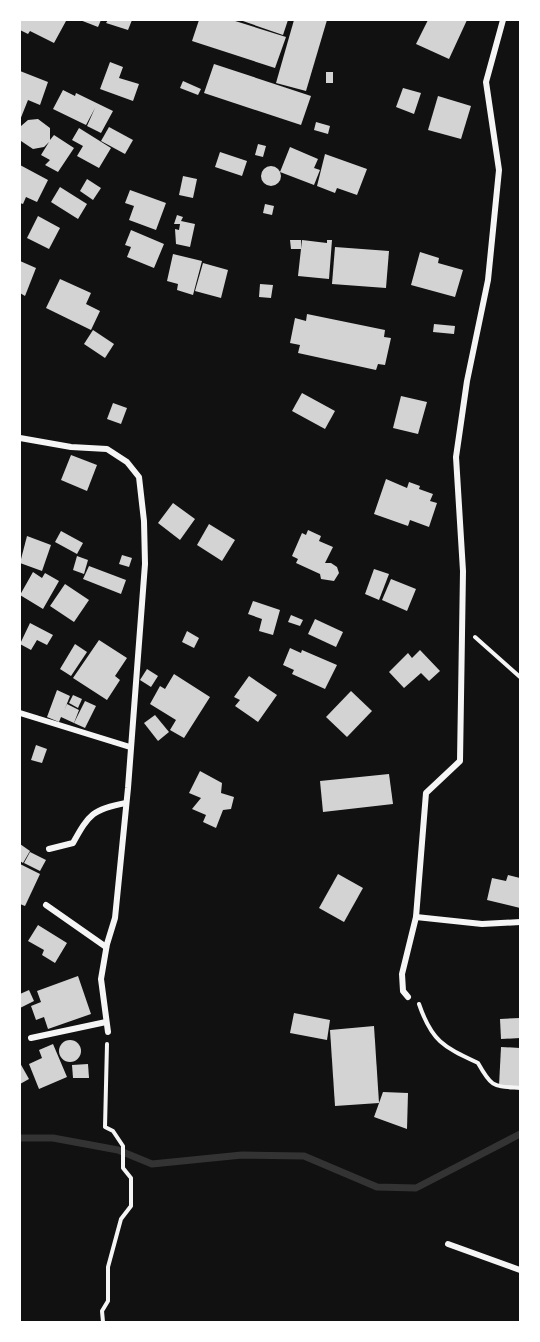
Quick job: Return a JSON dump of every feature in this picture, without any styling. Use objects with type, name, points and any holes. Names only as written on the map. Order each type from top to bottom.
[{"type":"street","points":[[408,998],[403,991],[402,974],[416,917],[426,793],[460,761],[464,626],[456,457],[467,381],[488,280],[500,170],[486,82],[503,20]]},
{"type":"street","points":[[20,438],[70,447],[107,449],[139,477],[144,521],[145,564],[115,918],[106,947],[101,979],[108,1032]]},
{"type":"street","points":[[20,713],[130,747]]},
{"type":"street","points":[[49,849],[73,843],[86,818],[102,807],[126,803]]},
{"type":"street","points":[[46,905],[106,947]]},
{"type":"street","points":[[416,917],[482,924],[520,922]]},
{"type":"street","points":[[31,1038],[106,1022]]},
{"type":"street","points":[[448,1244],[520,1270]]},
{"type":"path","points":[[464,626],[520,676]]},
{"type":"path","points":[[403,991],[418,1001],[425,1022],[439,1041],[453,1053],[478,1063],[488,1081],[499,1086],[520,1088]]},
{"type":"path","points":[[103,1323],[102,1311],[108,1301],[108,1267],[121,1219],[131,1206],[131,1178],[123,1168],[123,1146],[113,1131],[105,1127],[108,1032]]},
{"type":"building","points":[[20,20],[66,21],[54,43],[30,31],[28,34],[20,30]]},
{"type":"building","points":[[80,20],[101,20],[98,27]]},
{"type":"building","points":[[108,20],[132,20],[128,30],[106,23]]},
{"type":"building","points":[[199,20],[232,20],[286,37],[275,68],[192,41]]},
{"type":"building","points":[[240,20],[288,20],[283,35]]},
{"type":"building","points":[[294,20],[327,20],[306,91],[276,83]]},
{"type":"building","points":[[428,20],[467,20],[449,59],[416,44]]},
{"type":"building","points":[[110,62],[123,67],[119,78],[139,84],[133,101],[100,89]]},
{"type":"building","points":[[214,64],[311,96],[301,125],[204,93]]},
{"type":"building","points":[[20,71],[48,82],[40,105],[28,100],[20,120]]},
{"type":"building","points":[[326,72],[333,72],[333,83],[326,83]]},
{"type":"building","points":[[183,81],[201,89],[198,95],[180,88]]},
{"type":"building","points":[[403,88],[421,93],[414,114],[396,107]]},
{"type":"building","points":[[63,90],[75,96],[76,93],[113,111],[101,133],[87,126],[95,108],[86,125],[53,109]]},
{"type":"building","points":[[438,96],[471,106],[461,139],[428,130]]},
{"type":"building","points":[[38,119],[50,128],[50,140],[54,135],[74,148],[58,172],[45,165],[50,160],[41,155],[49,142],[44,147],[33,149],[21,141],[21,126],[28,120]]},
{"type":"building","points":[[316,122],[330,126],[328,134],[314,130]]},
{"type":"building","points":[[109,127],[133,140],[125,154],[101,141]]},
{"type":"building","points":[[79,128],[111,148],[99,168],[77,156],[83,146],[72,140]]},
{"type":"building","points":[[258,144],[266,146],[263,157],[255,155]]},
{"type":"building","points":[[290,147],[318,159],[314,168],[320,170],[314,185],[280,172]]},
{"type":"building","points":[[220,152],[247,161],[242,176],[215,167]]},
{"type":"building","points":[[325,154],[367,169],[357,195],[337,188],[335,193],[317,186]]},
{"type":"building","points":[[20,165],[48,180],[37,202],[26,197],[23,204],[20,203]]},
{"type":"building","points":[[271,166],[278,169],[281,176],[278,183],[271,186],[264,183],[261,176],[264,169]]},
{"type":"building","points":[[183,176],[197,179],[193,198],[179,195]]},
{"type":"building","points":[[87,179],[101,188],[93,200],[80,191]]},
{"type":"building","points":[[60,187],[87,204],[78,219],[51,202]]},
{"type":"building","points":[[130,190],[166,203],[156,230],[129,220],[134,206],[125,203]]},
{"type":"building","points":[[265,204],[274,206],[272,215],[263,213]]},
{"type":"building","points":[[177,215],[183,217],[181,221],[195,224],[190,247],[176,244],[175,229],[179,230],[180,224],[174,224]]},
{"type":"building","points":[[38,216],[60,228],[49,249],[27,238]]},
{"type":"building","points":[[131,230],[164,244],[154,268],[127,257],[131,247],[125,245]]},
{"type":"building","points":[[290,240],[301,240],[301,249],[291,249]]},
{"type":"building","points":[[302,240],[327,243],[327,240],[332,240],[329,279],[298,276]]},
{"type":"building","points":[[335,247],[389,251],[386,288],[332,284]]},
{"type":"building","points":[[420,252],[439,258],[438,263],[463,270],[455,297],[411,285]]},
{"type":"building","points":[[173,254],[202,261],[193,295],[177,290],[178,284],[167,281]]},
{"type":"building","points":[[20,261],[36,268],[25,296],[20,293]]},
{"type":"building","points":[[203,263],[228,270],[221,298],[195,291]]},
{"type":"building","points":[[60,279],[91,293],[86,304],[100,311],[91,330],[46,308]]},
{"type":"building","points":[[260,284],[273,285],[271,298],[259,297]]},
{"type":"building","points":[[307,314],[385,330],[384,337],[391,338],[385,365],[378,364],[376,370],[298,353],[300,345],[290,343],[295,318],[306,321]]},
{"type":"building","points":[[434,324],[455,326],[454,334],[433,332]]},
{"type":"building","points":[[93,330],[114,344],[105,358],[84,344]]},
{"type":"building","points":[[302,393],[335,411],[325,429],[292,411]]},
{"type":"building","points":[[401,396],[427,402],[418,434],[393,428]]},
{"type":"building","points":[[113,403],[127,408],[121,424],[107,419]]},
{"type":"building","points":[[71,455],[97,465],[87,491],[61,480]]},
{"type":"building","points":[[386,479],[407,488],[409,482],[433,494],[430,501],[437,503],[429,527],[410,520],[408,526],[374,514]]},
{"type":"building","points":[[173,503],[195,519],[180,540],[158,523]]},
{"type":"building","points":[[209,524],[235,540],[222,561],[197,545]]},
{"type":"building","points":[[308,530],[321,536],[319,541],[333,547],[325,563],[331,563],[337,567],[339,573],[334,581],[321,579],[320,574],[296,563],[298,559],[292,556],[302,533],[306,535]]},
{"type":"building","points":[[61,531],[83,543],[77,554],[55,542]]},
{"type":"building","points":[[27,536],[51,545],[42,571],[20,563]]},
{"type":"building","points":[[122,555],[132,558],[129,567],[119,564]]},
{"type":"building","points":[[77,556],[88,560],[84,574],[73,570]]},
{"type":"building","points":[[89,566],[126,580],[121,594],[83,579]]},
{"type":"building","points":[[374,569],[389,574],[379,600],[365,594]]},
{"type":"building","points":[[33,572],[42,578],[45,573],[59,581],[43,609],[20,595]]},
{"type":"building","points":[[391,579],[416,589],[407,611],[382,600]]},
{"type":"building","points":[[65,584],[89,600],[74,622],[50,606]]},
{"type":"building","points":[[253,601],[280,610],[273,635],[259,631],[262,619],[248,614]]},
{"type":"building","points":[[291,615],[303,620],[300,626],[288,622]]},
{"type":"building","points":[[315,619],[343,632],[336,647],[308,634]]},
{"type":"building","points":[[30,623],[53,635],[47,645],[37,640],[31,650],[20,644]]},
{"type":"building","points":[[187,631],[199,638],[194,648],[182,642]]},
{"type":"building","points":[[99,640],[127,658],[115,676],[120,680],[107,700],[73,678]]},
{"type":"building","points":[[75,644],[87,652],[71,676],[60,669]]},
{"type":"building","points":[[290,648],[301,653],[302,650],[337,665],[325,689],[292,674],[294,670],[283,665]]},
{"type":"building","points":[[420,650],[440,671],[429,681],[421,673],[404,688],[389,672],[408,653],[412,658]]},
{"type":"building","points":[[147,669],[158,676],[151,687],[140,680]]},
{"type":"building","points":[[174,674],[210,697],[184,738],[170,730],[176,720],[150,704],[160,686],[165,689]]},
{"type":"building","points":[[249,676],[277,695],[258,722],[235,706],[240,700],[234,697]]},
{"type":"building","points":[[57,690],[70,696],[64,711],[67,704],[79,710],[74,723],[61,717],[59,722],[47,717]]},
{"type":"building","points":[[351,691],[372,711],[347,737],[326,717]]},
{"type":"building","points":[[73,695],[82,699],[78,708],[69,703]]},
{"type":"building","points":[[85,701],[96,706],[85,728],[74,723]]},
{"type":"building","points":[[155,715],[169,732],[158,741],[144,723]]},
{"type":"building","points":[[36,745],[47,749],[42,763],[31,760]]},
{"type":"building","points":[[200,771],[222,783],[221,793],[234,797],[231,809],[223,810],[216,828],[203,822],[206,815],[192,809],[201,798],[189,793]]},
{"type":"building","points":[[389,774],[393,804],[323,812],[320,781]]},
{"type":"building","points":[[20,844],[30,851],[23,863],[20,861]]},
{"type":"building","points":[[30,852],[46,860],[40,871],[24,863]]},
{"type":"building","points":[[20,864],[40,874],[25,906],[20,904]]},
{"type":"building","points":[[338,874],[363,888],[344,922],[319,908]]},
{"type":"building","points":[[508,875],[520,878],[520,908],[487,900],[492,878],[506,881]]},
{"type":"building","points":[[38,925],[67,943],[55,963],[42,955],[44,950],[28,941]]},
{"type":"building","points":[[78,976],[91,1014],[48,1029],[44,1017],[36,1020],[31,1006],[41,1002],[37,991]]},
{"type":"building","points":[[29,990],[34,1001],[20,1008],[20,994]]},
{"type":"building","points":[[294,1013],[330,1020],[327,1040],[290,1033]]},
{"type":"building","points":[[520,1018],[520,1038],[501,1039],[500,1019]]},
{"type":"building","points":[[374,1026],[379,1103],[335,1106],[330,1030]]},
{"type":"building","points":[[70,1040],[78,1043],[81,1051],[78,1059],[70,1062],[62,1059],[59,1051],[62,1043]]},
{"type":"building","points":[[53,1044],[67,1077],[39,1089],[29,1064],[42,1058],[39,1050]]},
{"type":"building","points":[[501,1047],[520,1048],[520,1088],[499,1086]]},
{"type":"building","points":[[20,1063],[29,1079],[20,1084]]},
{"type":"building","points":[[88,1064],[89,1078],[73,1078],[72,1065]]},
{"type":"building","points":[[383,1092],[408,1093],[407,1129],[374,1117]]},
{"type":"waterway","points":[[20,1138],[53,1138],[118,1150],[152,1164],[242,1155],[304,1156],[377,1187],[416,1188],[520,1134]]}]
